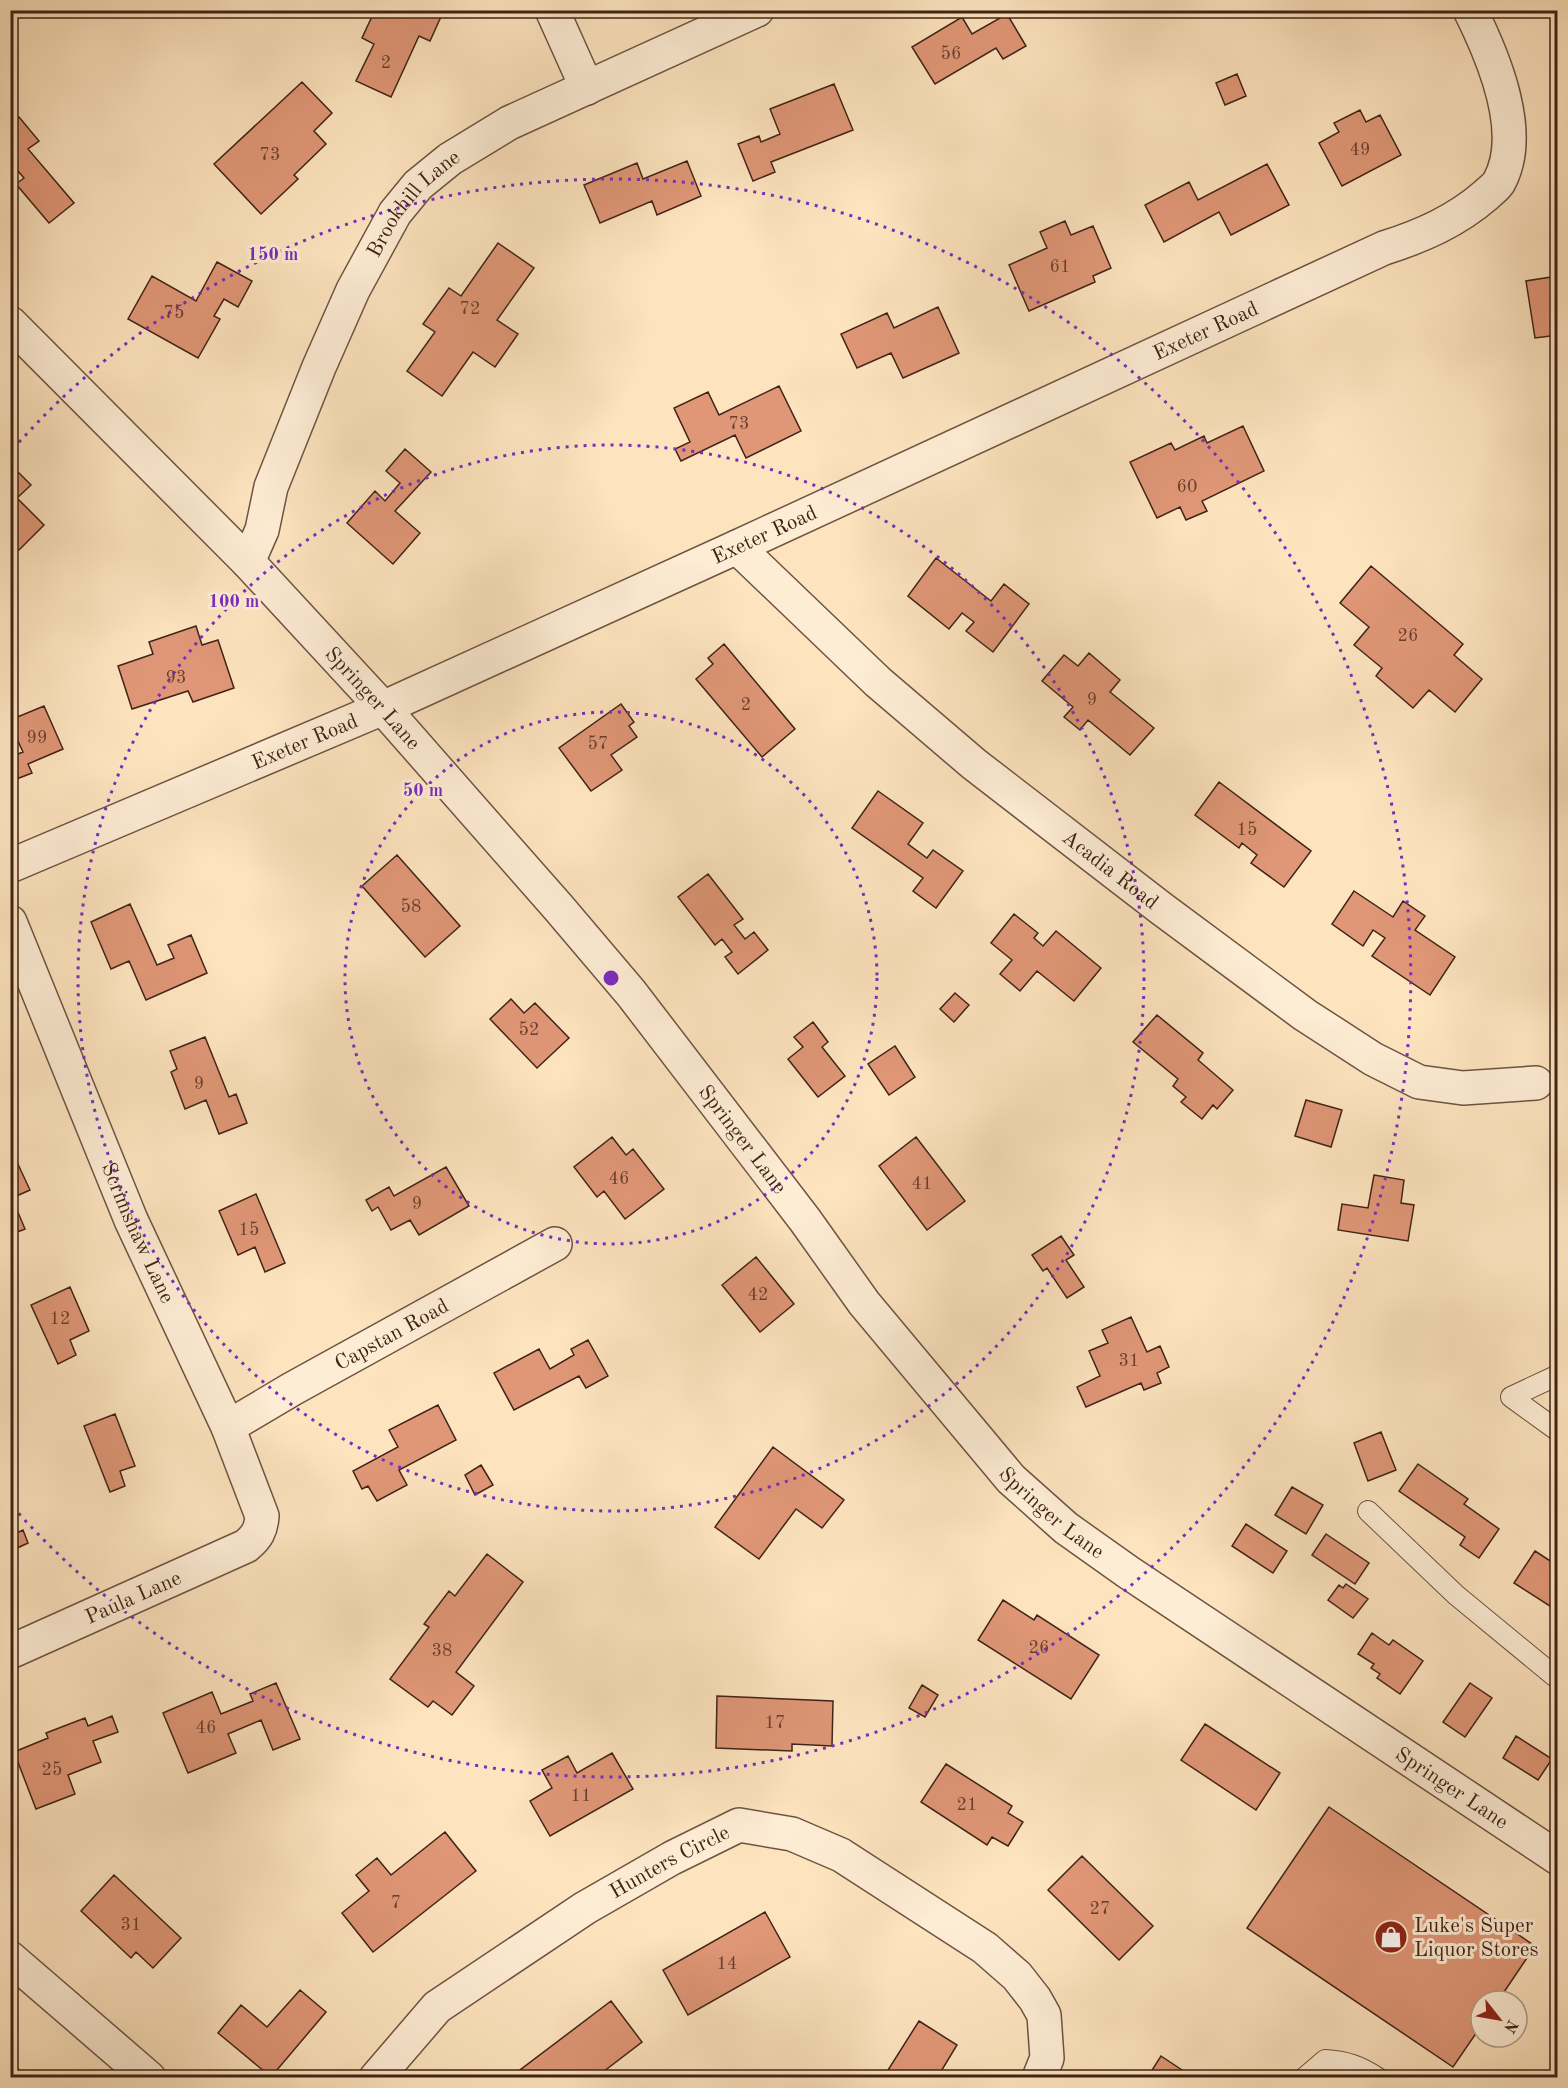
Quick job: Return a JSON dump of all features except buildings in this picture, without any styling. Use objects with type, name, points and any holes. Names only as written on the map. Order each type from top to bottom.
[{"type":"street","points":[[552,10],[587,88]]},
{"type":"street","name":"Brookhill Lane","points":[[248,562],[262,530],[271,487],[353,290],[395,213],[418,185],[450,159],[509,123],[757,10]]},
{"type":"street","name":"Exeter Road","points":[[10,866],[382,708],[1384,248],[1432,230],[1459,215],[1498,184],[1508,159],[1508,125],[1502,87],[1487,44],[1470,10]]},
{"type":"street","name":"Springer Lane","points":[[10,323],[248,562],[382,708],[558,907],[631,993],[805,1220],[864,1303],[1011,1479],[1066,1528],[1128,1572],[1557,1858]]},
{"type":"street","name":"Acadia Road","points":[[737,547],[878,682],[974,764],[1162,909],[1305,1015],[1373,1059],[1419,1082],[1463,1088],[1536,1083]]},
{"type":"street","name":"Scrimshaw Lane","points":[[10,922],[132,1220],[228,1427],[262,1516],[261,1529],[254,1540]]},
{"type":"street","name":"Capstan Road","points":[[228,1427],[292,1389],[555,1244]]},
{"type":"street","name":"Paula Lane","points":[[10,1652],[246,1546],[254,1540]]},
{"type":"street","name":"Hunters Circle","points":[[376,2078],[437,2007],[585,1908],[672,1858],[739,1825],[792,1834],[841,1855],[985,1948],[1017,1976],[1044,2015],[1047,2058],[1039,2078]]},
{"type":"street","points":[[10,1958],[149,2078]]},
{"type":"lane","points":[[1557,1375],[1511,1397],[1557,1431]]},
{"type":"lane","points":[[1368,1511],[1456,1595],[1557,1679]]},
{"type":"lane","points":[[1304,2078],[1325,2060],[1343,2061],[1362,2067],[1378,2078]]},
{"type":"place","name":"Luke's Super Liquor Stores","points":[[1391,1937]]}]
